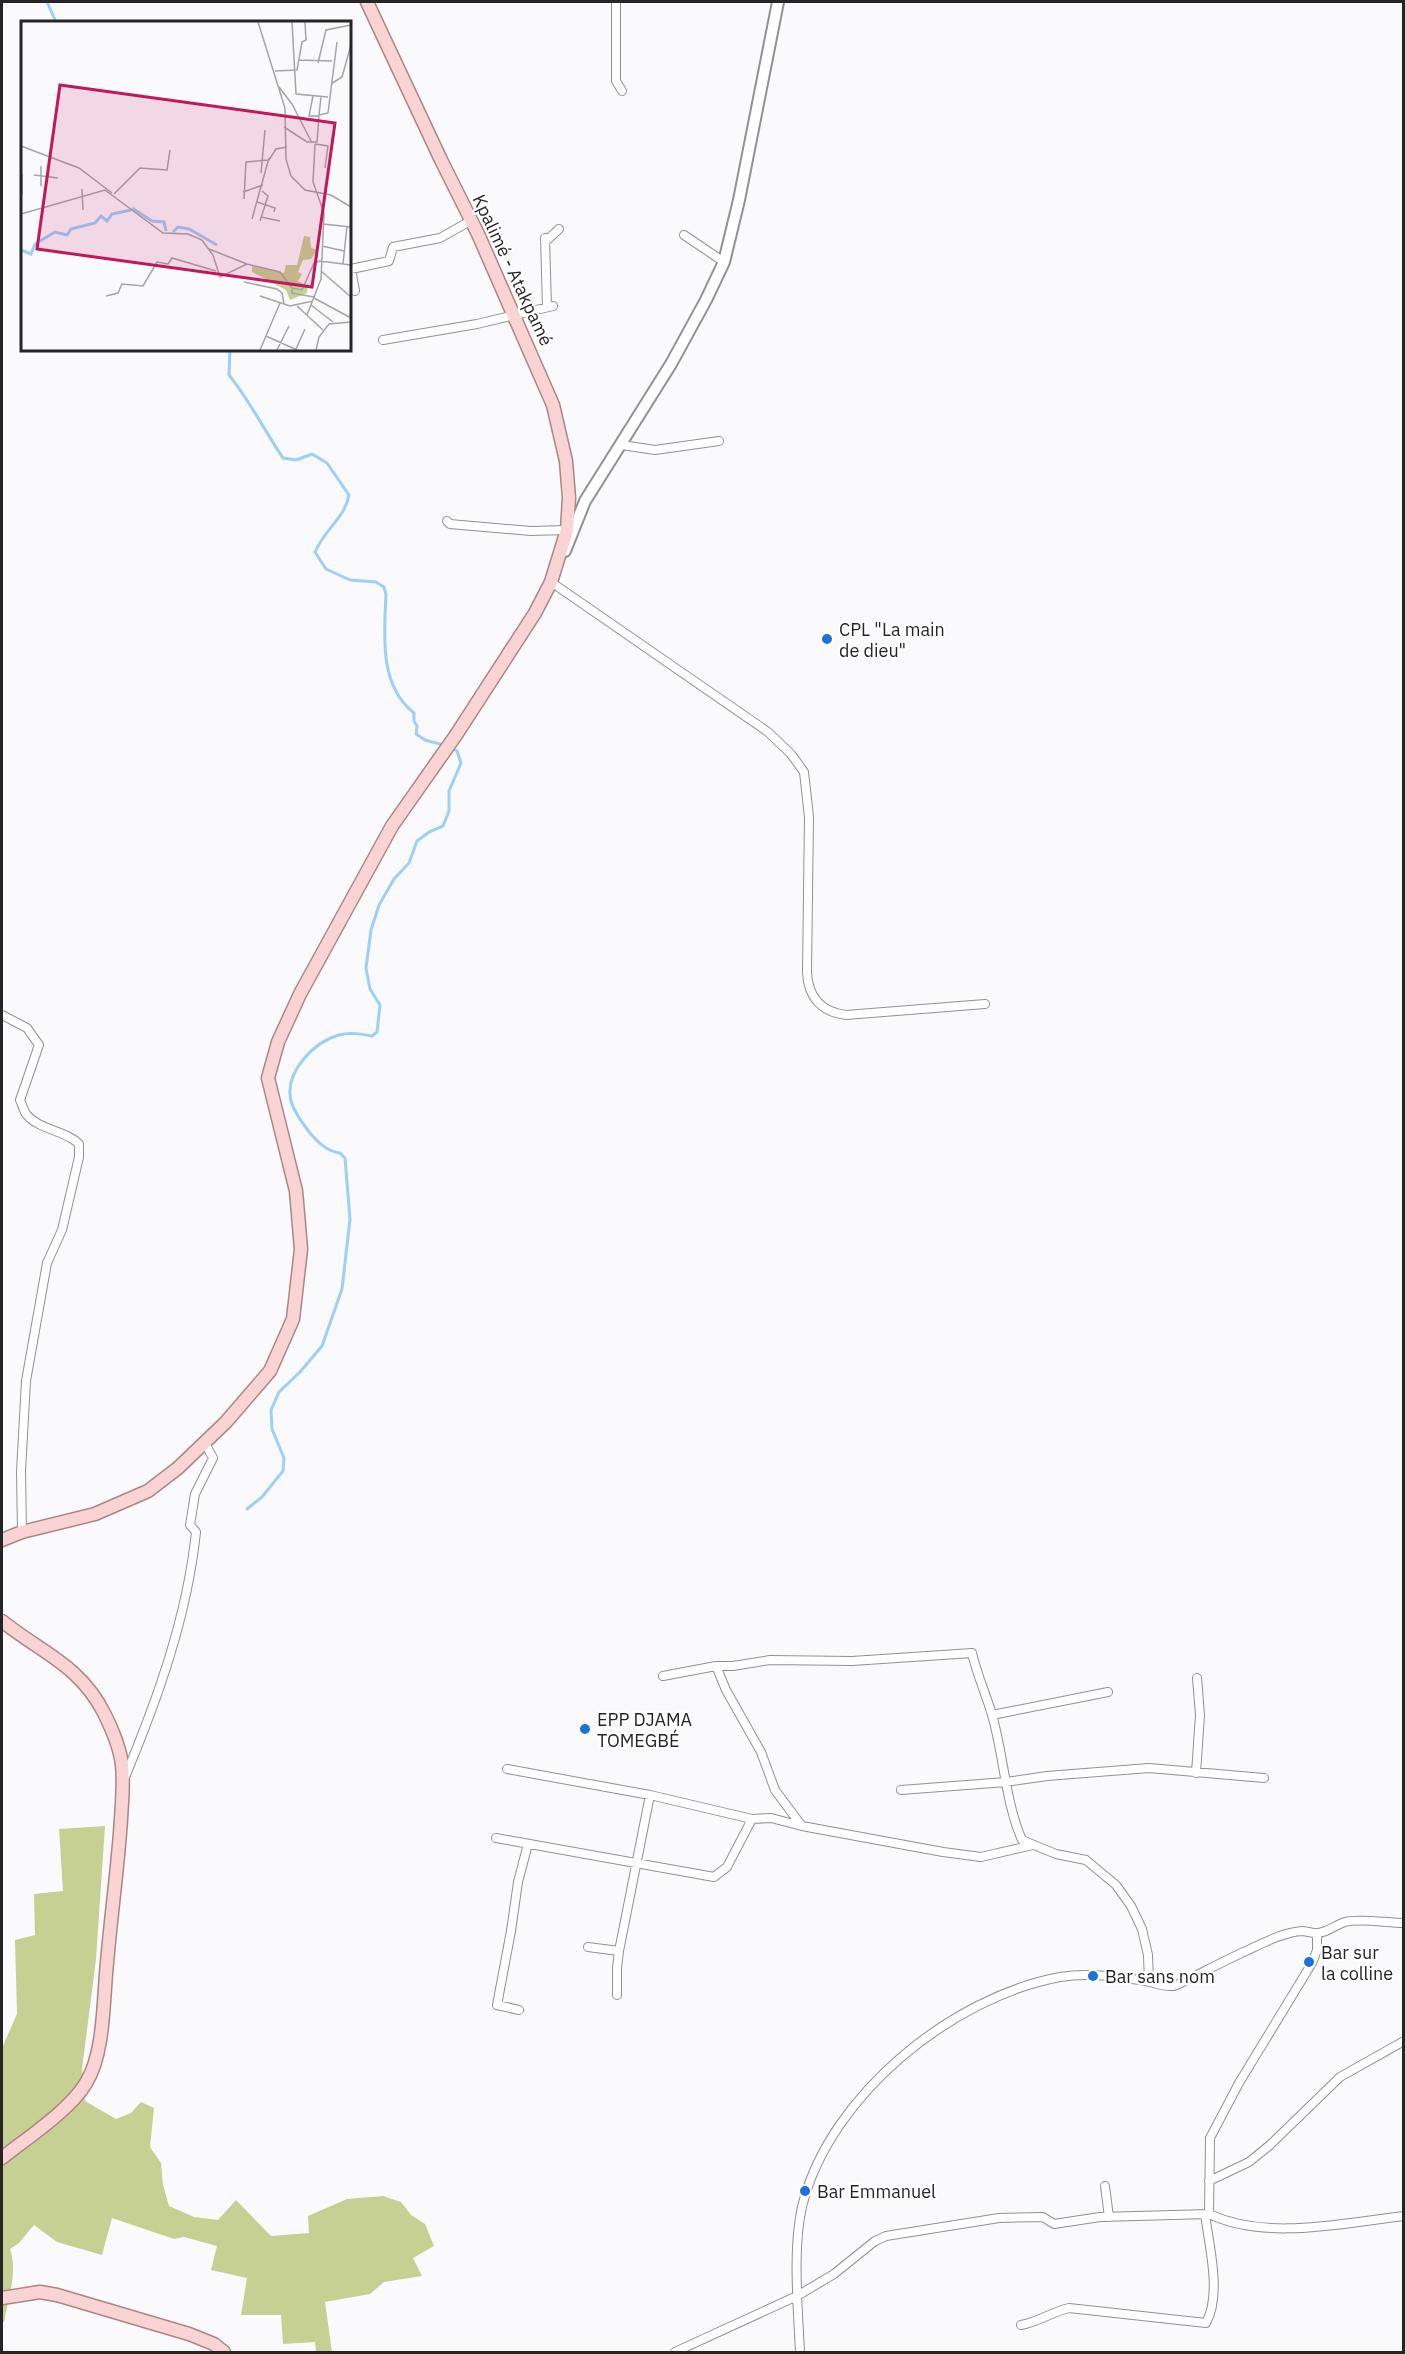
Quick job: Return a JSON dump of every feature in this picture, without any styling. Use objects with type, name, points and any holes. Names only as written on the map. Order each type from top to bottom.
[{"type":"main road","name":"Kpalimé - Atakpamé","points":[[2,1540],[22,1532],[95,1514],[137,1497],[165,1479],[205,1443],[265,1378],[279,1353],[295,1309],[301,1249],[296,1191],[268,1078],[278,1042],[300,994],[392,826],[479,700],[535,613],[557,568],[567,531],[567,476],[559,426],[553,405],[472,220],[441,160],[367,2]]},
{"type":"main road","points":[[2,1621],[76,1673],[93,1695],[116,1741],[122,1763],[123,1784],[116,1883],[101,2024],[94,2066],[80,2092],[35,2133],[2,2158]]},
{"type":"main road","points":[[2,2298],[40,2292],[57,2295],[199,2338],[219,2346],[224,2352]]},
{"type":"street","points":[[616,2],[616,81],[622,91]]},
{"type":"street","points":[[557,568],[578,522],[580,510],[685,339],[724,262],[739,200],[778,2]]},
{"type":"street","points":[[354,291],[351,269],[389,261],[393,248],[440,238],[472,220]]},
{"type":"street","points":[[383,340],[515,315],[550,306],[545,240],[558,229]]},
{"type":"street","points":[[684,235],[724,262]]},
{"type":"street","points":[[622,445],[655,450],[719,441]]},
{"type":"street","points":[[447,521],[450,524],[531,531],[567,531]]},
{"type":"street","points":[[551,582],[768,732],[791,754],[804,772],[809,817],[807,983],[813,999],[828,1011],[846,1015],[985,1004]]},
{"type":"street","points":[[2,1015],[27,1028],[39,1044],[20,1100],[27,1115],[41,1125],[72,1137],[79,1144],[79,1157],[62,1230],[47,1263],[26,1381],[21,1471],[22,1532]]},
{"type":"street","points":[[123,1784],[164,1679],[190,1583],[196,1532],[190,1525],[195,1494],[213,1458],[205,1443]]},
{"type":"street","points":[[663,1676],[716,1666],[733,1666],[770,1660],[852,1661],[972,1653],[992,1714],[1015,1823],[1022,1840],[1056,1854],[1086,1860],[1116,1885],[1131,1906],[1144,1935],[1148,1955],[1149,1982]]},
{"type":"street","points":[[716,1666],[726,1690],[761,1752],[775,1790],[802,1826]]},
{"type":"street","points":[[1196,1773],[1200,1715],[1197,1678]]},
{"type":"street","points":[[992,1714],[1108,1692]]},
{"type":"street","points":[[901,1790],[1149,1768],[1264,1778]]},
{"type":"street","points":[[507,1769],[650,1795],[752,1819],[771,1818],[934,1851],[981,1857],[1033,1845]]},
{"type":"street","points":[[617,1995],[617,1968],[650,1795]]},
{"type":"street","points":[[496,1838],[714,1877],[727,1866],[752,1819]]},
{"type":"street","points":[[519,2010],[497,2005],[518,1882],[528,1844]]},
{"type":"street","points":[[800,2352],[797,2296],[801,2214],[816,2167],[824,2148],[845,2117],[901,2057],[961,2017],[995,1998],[1024,1986],[1076,1975],[1111,1976],[1173,1986],[1246,1951],[1291,1933],[1304,1931],[1317,1934],[1346,1922],[1404,1923]]},
{"type":"street","points":[[1021,2325],[1034,2323],[1056,2311],[1069,2308],[1206,2322],[1212,2312],[1215,2296],[1207,2214],[1210,2138],[1239,2083],[1312,1963],[1317,1950],[1317,1934]]},
{"type":"street","points":[[588,1947],[620,1951]]},
{"type":"street","points":[[1209,2181],[1249,2162],[1270,2145],[1340,2077],[1404,2041]]},
{"type":"street","points":[[1105,2186],[1109,2217]]},
{"type":"street","points":[[675,2352],[797,2296],[834,2274],[865,2248],[886,2236],[999,2218],[1043,2217],[1054,2224],[1109,2217],[1207,2214],[1226,2222],[1285,2229],[1404,2217]]},
{"type":"green space","points":[[105,1826],[96,1959],[82,2069],[85,2101],[116,2119],[131,2113],[141,2102],[154,2108],[150,2147],[161,2163],[163,2185],[169,2206],[194,2217],[218,2220],[236,2200],[271,2236],[309,2233],[308,2216],[347,2199],[383,2196],[401,2202],[411,2215],[425,2224],[434,2246],[413,2258],[422,2276],[384,2282],[370,2294],[325,2302],[332,2352],[316,2352],[315,2342],[283,2344],[281,2315],[241,2315],[247,2278],[211,2270],[217,2246],[184,2237],[174,2239],[112,2218],[102,2255],[57,2242],[34,2225],[19,2243],[10,2249],[13,2276],[2,2323],[2,2048],[17,2014],[15,1940],[35,1935],[34,1894],[63,1891],[59,1829]]},
{"type":"waterway","points":[[47,2],[56,21]]},
{"type":"waterway","points":[[230,351],[229,375],[283,458],[296,460],[312,454],[327,463],[349,495],[343,511],[315,552],[326,569],[350,580],[376,582],[384,587],[386,595],[385,643],[389,674],[403,702],[414,713],[416,734],[425,740],[443,745]]},
{"type":"waterway","points":[[247,1509],[262,1497],[283,1471],[284,1458],[272,1429],[271,1410],[279,1392],[322,1346],[342,1289],[350,1219],[345,1158],[320,1143],[302,1122],[291,1101],[292,1079],[311,1051],[329,1039],[347,1034],[372,1036],[377,1032],[380,1005],[370,989],[366,968],[371,930],[379,905],[394,879],[409,863],[417,841],[443,826],[449,811],[449,791],[461,763],[457,751],[452,748]]},
{"type":"place","name":"CPL \"La main de dieu\"","points":[[827,639]]},
{"type":"place","name":"EPP DJAMA TOMEGBÉ","points":[[585,1729]]},
{"type":"place","name":"Bar sur la colline","points":[[1309,1962]]},
{"type":"place","name":"Bar sans nom","points":[[1093,1976]]},
{"type":"place","name":"Bar Emmanuel","points":[[805,2191]]}]
